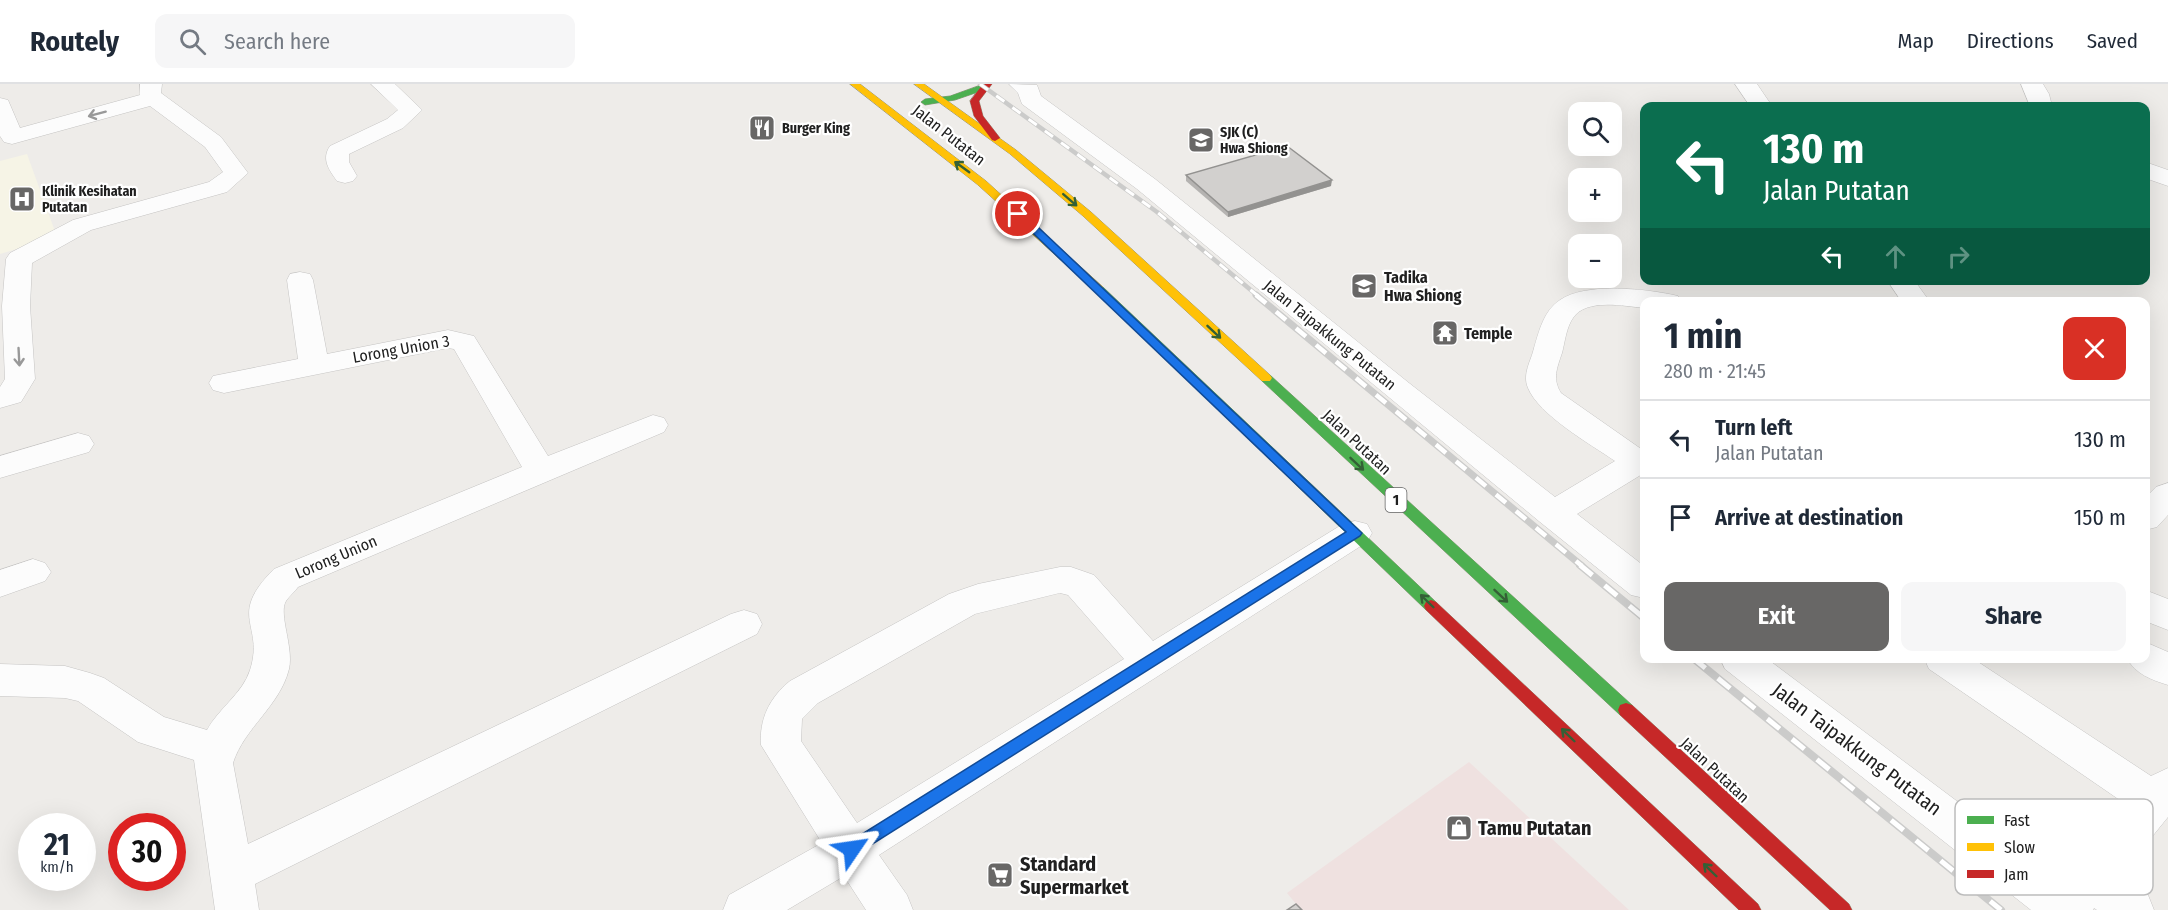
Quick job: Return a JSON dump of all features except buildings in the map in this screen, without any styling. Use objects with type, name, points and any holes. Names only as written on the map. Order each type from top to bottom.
[{"type":"main road","name":"Jalan Putatan","points":[[854,84],[985,178],[1036,230],[1752,910]]},
{"type":"main road","name":"Jalan Putatan","points":[[918,84],[995,138],[1087,214],[1843,910]]},
{"type":"main road","points":[[874,99],[906,102],[941,100],[986,86]]},
{"type":"main road","points":[[986,86],[974,101],[979,116],[995,138]]},
{"type":"main road","points":[[1008,166],[1030,165]]},
{"type":"street","points":[[345,176],[337,162],[338,151],[349,143],[403,119],[411,110],[382,84]]},
{"type":"street","points":[[1746,84],[1758,102]]},
{"type":"street","points":[[2032,84],[2040,102]]},
{"type":"street","name":"Jalan Taipakkung Putatan","points":[[1024,87],[1030,99],[1146,184],[1552,514],[1640,582]]},
{"type":"street","points":[[0,398],[10,395],[20,379],[8,308],[19,258],[82,225],[218,187],[236,173],[213,142],[152,91],[12,136],[2,93]]},
{"type":"street","points":[[2150,171],[2168,179]]},
{"type":"street","points":[[300,280],[314,365]]},
{"type":"street","points":[[1904,285],[1913,297]]},
{"type":"street","points":[[1552,514],[1638,462],[1550,400],[1540,387],[1540,374],[1561,312],[1587,298],[1640,301]]},
{"type":"street","name":"Lorong Union 3","points":[[225,383],[448,339],[458,339],[464,342],[541,472]]},
{"type":"street","name":"Lorong Union","points":[[216,750],[270,671],[273,654],[264,608],[270,592],[286,578],[653,425]]},
{"type":"street","points":[[0,467],[78,444]]},
{"type":"street","points":[[2150,513],[2168,495]]},
{"type":"street","points":[[745,910],[852,849],[1355,533]]},
{"type":"street","points":[[0,584],[33,572]]},
{"type":"street","points":[[891,910],[781,745],[779,729],[783,714],[792,702],[804,692],[962,604],[978,598],[1060,580],[1071,580],[1081,585],[1150,662]]},
{"type":"street","points":[[2150,607],[2168,616]]},
{"type":"street","points":[[0,680],[65,682],[90,689],[152,730],[216,750],[213,763],[234,892],[744,624]]},
{"type":"street","points":[[2150,660],[2168,670]]},
{"type":"street","name":"Jalan Taipakkung Putatan","points":[[1745,663],[1955,825]]},
{"type":"street","points":[[1950,663],[2162,794]]},
{"type":"street","name":"Jalan Taipakkung Putatan","points":[[2091,895],[2132,910]]},
{"type":"shaded area","name":"Klinik Kesihatan Putatan","points":[[27,154],[57,237],[0,254],[0,161]]},
{"type":"shaded area","name":"Tamu Putatan","points":[[1469,762],[1629,910],[1301,910],[1287,893]]},
{"type":"railway","points":[[980,84],[1157,212],[1258,296]]},
{"type":"railway","points":[[1256,295],[1582,566]]},
{"type":"railway","points":[[1580,565],[1640,615]]},
{"type":"railway","points":[[1699,663],[1955,872]]},
{"type":"railway","points":[[1983,895],[2001,910]]},
{"type":"traffic: fast","points":[[925,102],[952,98],[984,87]]},
{"type":"traffic: fast","points":[[1099,289],[1431,606]]},
{"type":"traffic: fast","points":[[1266,378],[1626,710]]},
{"type":"traffic: slow","points":[[854,84],[982,183],[1099,289]]},
{"type":"traffic: slow","points":[[918,84],[1013,152],[1087,214],[1266,378]]},
{"type":"traffic: jam","points":[[988,84],[974,101],[979,116],[995,138]]},
{"type":"traffic: jam","points":[[1431,606],[1752,910]]},
{"type":"traffic: jam","points":[[1626,710],[1843,910]]},
{"type":"place","name":"Burger King","points":[[762,128]]},
{"type":"place","name":"SJK (C) Hwa Shiong","points":[[1201,140]]},
{"type":"place","name":"Klinik Kesihatan Putatan","points":[[22,199]]},
{"type":"place","name":"Tadika Hwa Shiong","points":[[1364,286]]},
{"type":"place","name":"Temple","points":[[1445,333]]},
{"type":"place","name":"Tamu Putatan","points":[[1459,828]]},
{"type":"place","name":"Standard Supermarket","points":[[1000,875]]},
{"type":"route","points":[[852,849],[1355,533],[1018,214]]}]
